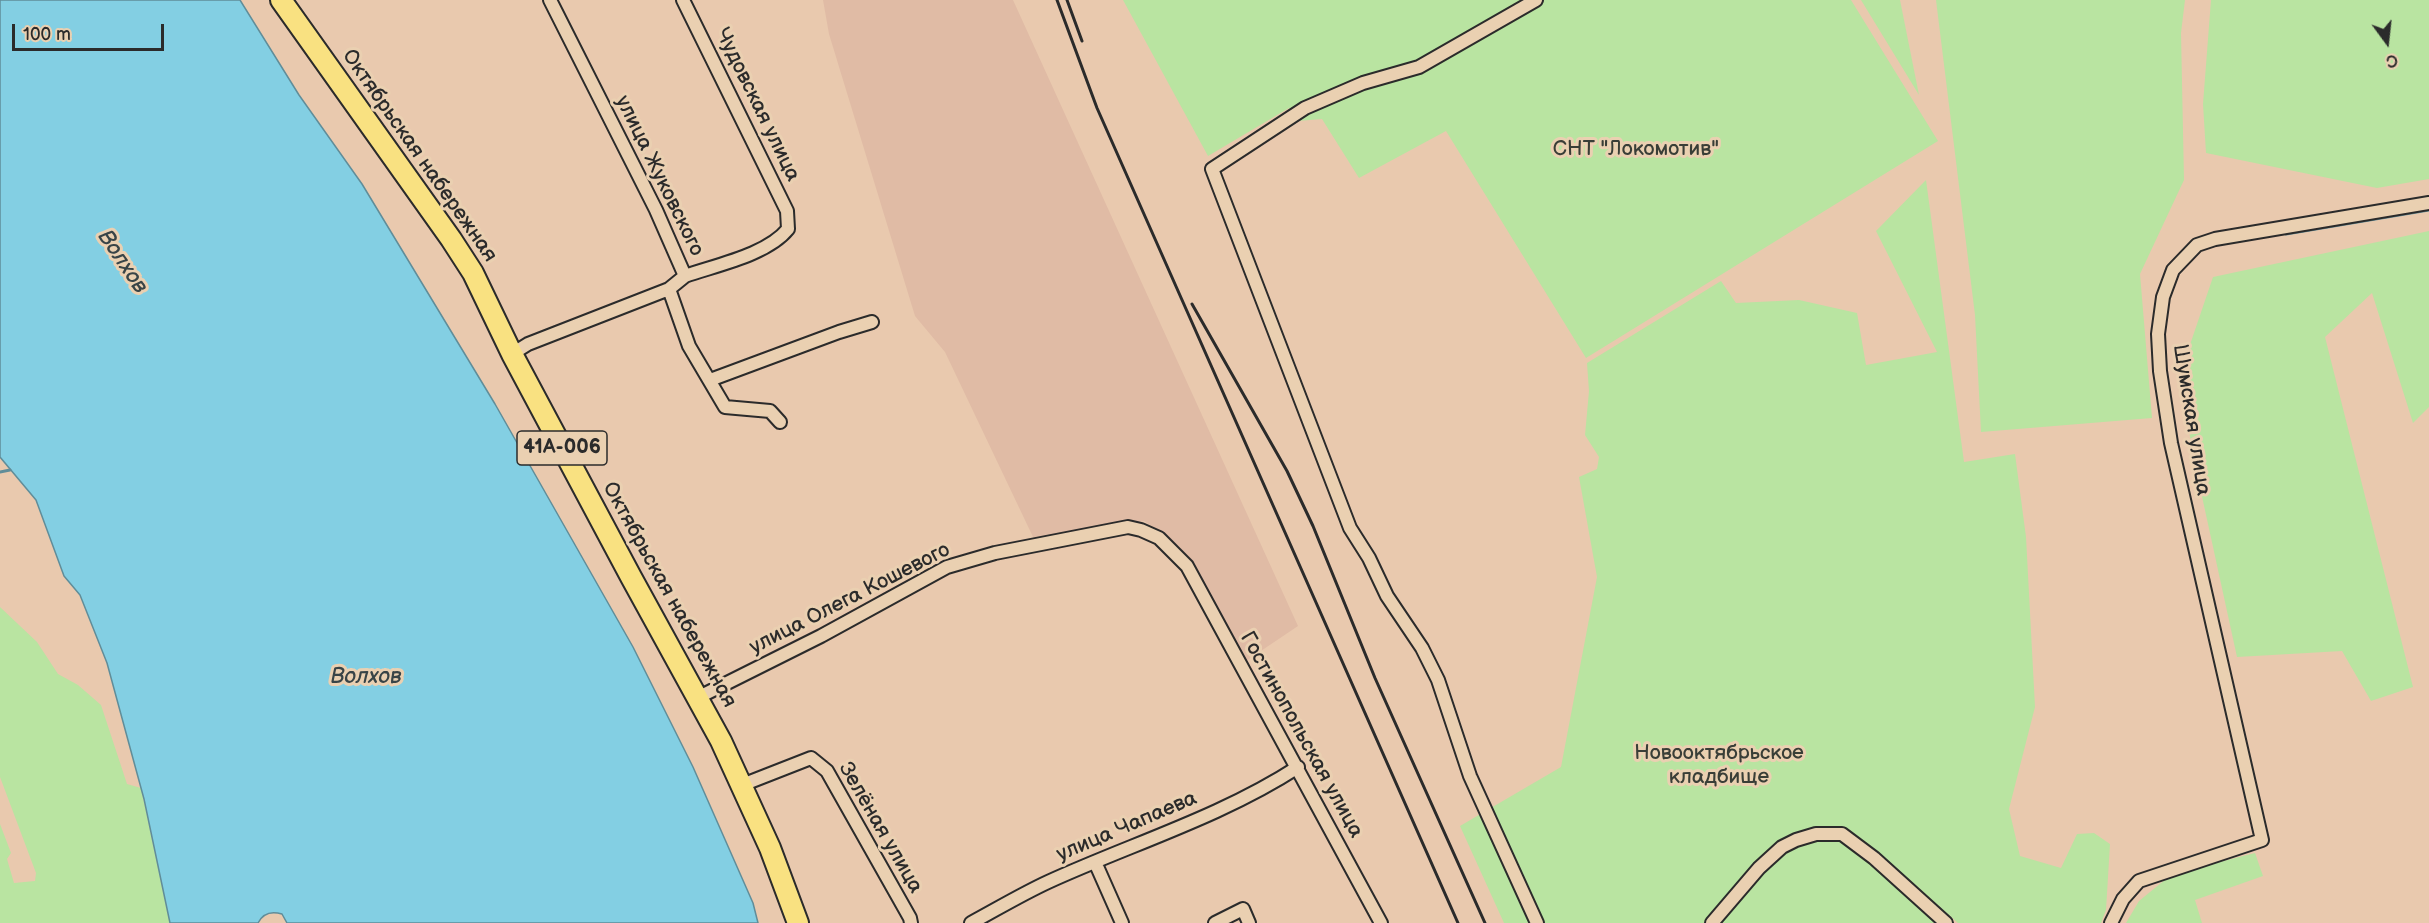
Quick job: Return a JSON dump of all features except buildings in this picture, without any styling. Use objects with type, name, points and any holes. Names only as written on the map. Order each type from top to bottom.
[{"type":"main road","name":"Октябрьская набережная","points":[[281,0],[451,239],[472,273],[512,354],[631,577],[699,698],[742,784],[770,848],[798,923]]},
{"type":"street","name":"улица Жуковского","points":[[512,354],[528,344],[669,289],[685,276],[656,210],[550,0]]},
{"type":"street","name":"Чудовская улица","points":[[683,0],[787,211],[788,229],[780,239],[760,249],[685,276]]},
{"type":"street","points":[[1536,0],[1419,67],[1363,83],[1305,108],[1212,169],[1350,528],[1369,558],[1387,596],[1422,648],[1438,680],[1470,776],[1537,923]]},
{"type":"street","name":"Шумская улица","points":[[2111,923],[2123,899],[2139,881],[2262,840],[2171,443],[2160,371],[2158,334],[2163,297],[2174,270],[2197,245],[2215,239],[2429,203]]},
{"type":"street","points":[[669,289],[688,346],[725,407],[770,411],[780,422]]},
{"type":"street","points":[[710,380],[838,332],[872,322]]},
{"type":"street","name":"улица Олега Кошевого","points":[[699,698],[821,636],[947,567],[995,553],[1128,527],[1159,537],[1187,566]]},
{"type":"street","name":"Гостинопольская улица","points":[[1187,566],[1381,923]]},
{"type":"street","name":"Зелёная улица","points":[[742,784],[811,758],[827,771],[911,923]]},
{"type":"street","name":"улица Чапаева","points":[[971,923],[1046,883],[1206,815],[1298,767]]},
{"type":"street","points":[[1712,923],[1759,868],[1782,847],[1816,834],[1842,834],[1874,858],[1946,923]]},
{"type":"street","points":[[1095,862],[1122,923]]},
{"type":"street","points":[[1215,923],[1243,909],[1249,923]]},
{"type":"shaded area","points":[[823,0],[1013,0],[1298,626],[1246,661],[1180,547],[1144,521],[1034,539],[945,352],[915,316],[829,34]]},
{"type":"green space","name":"СНТ \"Локомотив\"","points":[[1123,0],[1851,0],[1938,141],[1586,358],[1446,131],[1359,178],[1322,119],[1298,121],[1289,108],[1208,156]]},
{"type":"green space","points":[[1861,0],[1900,0],[1919,95]]},
{"type":"green space","points":[[1936,0],[2185,0],[2181,33],[2184,180],[2140,274],[2152,418],[1981,432],[1975,315]]},
{"type":"green space","points":[[2211,0],[2429,0],[2429,179],[2377,188],[2206,153],[2203,104]]},
{"type":"green space","name":"Новооктябрьское кладбище","points":[[1926,180],[1964,462],[2015,454],[2026,537],[2035,707],[2009,809],[2020,856],[2061,868],[2077,834],[2094,833],[2110,844],[2106,910],[2101,923],[1958,923],[1872,847],[1871,865],[1935,923],[1504,923],[1460,826],[1561,767],[1597,577],[1579,477],[1597,469],[1599,457],[1585,435],[1589,391],[1587,363],[1721,281],[1736,303],[1799,300],[1857,313],[1866,365],[1937,352],[1876,231]]},
{"type":"green space","points":[[2429,231],[2429,407],[2413,423],[2372,293],[2325,337],[2413,687],[2371,701],[2342,651],[2237,657],[2196,469],[2179,377],[2213,277]]},
{"type":"green space","points":[[0,607],[37,642],[58,674],[78,685],[101,705],[127,784],[141,788],[170,923],[0,923],[0,824],[11,853],[7,859],[14,883],[35,881],[36,873],[0,777]]},
{"type":"green space","points":[[2255,853],[2263,876],[2195,900],[2202,923],[2126,923],[2139,901],[2172,874]]},
{"type":"water","name":"Волхов","points":[[0,0],[240,0],[299,95],[362,184],[495,404],[633,647],[693,767],[753,903],[758,923],[287,923],[282,914],[275,913],[265,915],[258,923],[170,923],[144,799],[107,663],[80,595],[64,576],[36,500],[0,457]]},
{"type":"waterway","points":[[2286,234],[2429,210]]},
{"type":"waterway","points":[[0,472],[10,470]]},
{"type":"railway","points":[[1057,0],[1097,108],[1458,923]]},
{"type":"railway","points":[[1067,0],[1082,41]]},
{"type":"railway","points":[[1192,304],[1287,471],[1313,526],[1375,678],[1485,923]]}]
